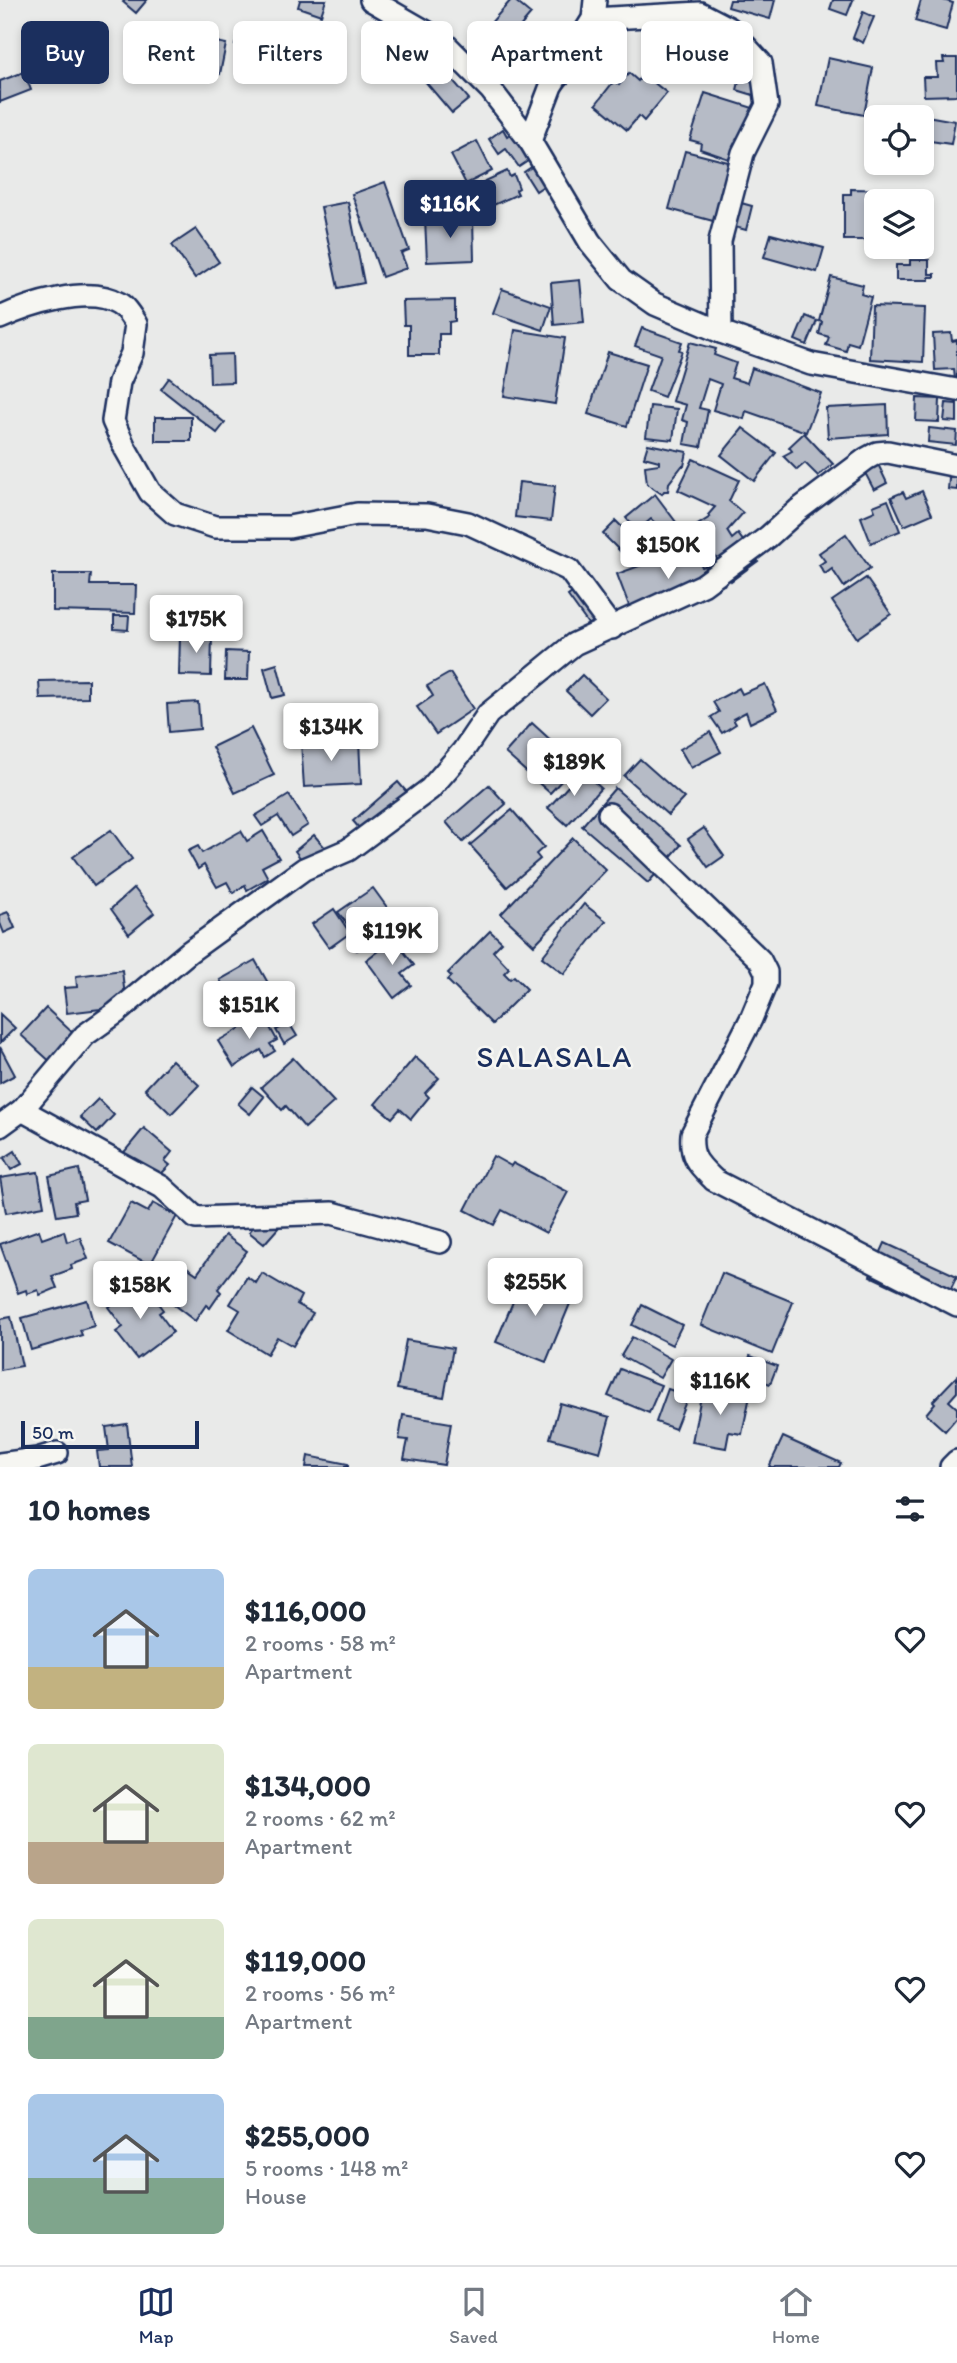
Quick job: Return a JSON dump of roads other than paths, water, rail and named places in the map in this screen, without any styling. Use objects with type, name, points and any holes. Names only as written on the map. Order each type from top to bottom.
[{"type":"street","points":[[372,0],[442,41],[491,90],[530,141],[590,242],[621,280],[655,304],[811,365],[957,390]]},
{"type":"street","points":[[530,141],[551,86],[594,10],[701,13],[729,28],[761,63],[767,105],[743,153],[720,242],[721,332]]},
{"type":"street","points":[[0,318],[18,310],[66,298],[105,296],[121,304],[136,324],[132,353],[119,382],[113,421],[150,492],[175,514],[215,527],[289,527],[357,514],[427,515],[468,523],[569,570],[612,628]]},
{"type":"street","points":[[0,1126],[22,1110],[85,1035],[222,927],[304,869],[348,850],[430,789],[463,751],[488,713],[574,644],[703,585],[768,537],[831,485],[877,453],[888,452],[957,466]]},
{"type":"street","points":[[609,814],[760,960],[766,972],[766,983],[751,1019],[692,1134],[691,1150],[699,1165],[714,1180],[957,1305]]},
{"type":"street","points":[[22,1110],[162,1187],[196,1217],[332,1213],[440,1242]]},
{"type":"street","points":[[0,1464],[37,1459],[57,1453]]},
{"type":"street","points":[[951,1467],[957,1461]]},
{"type":"district","name":"SALASALA","points":[[555,1056]]}]
